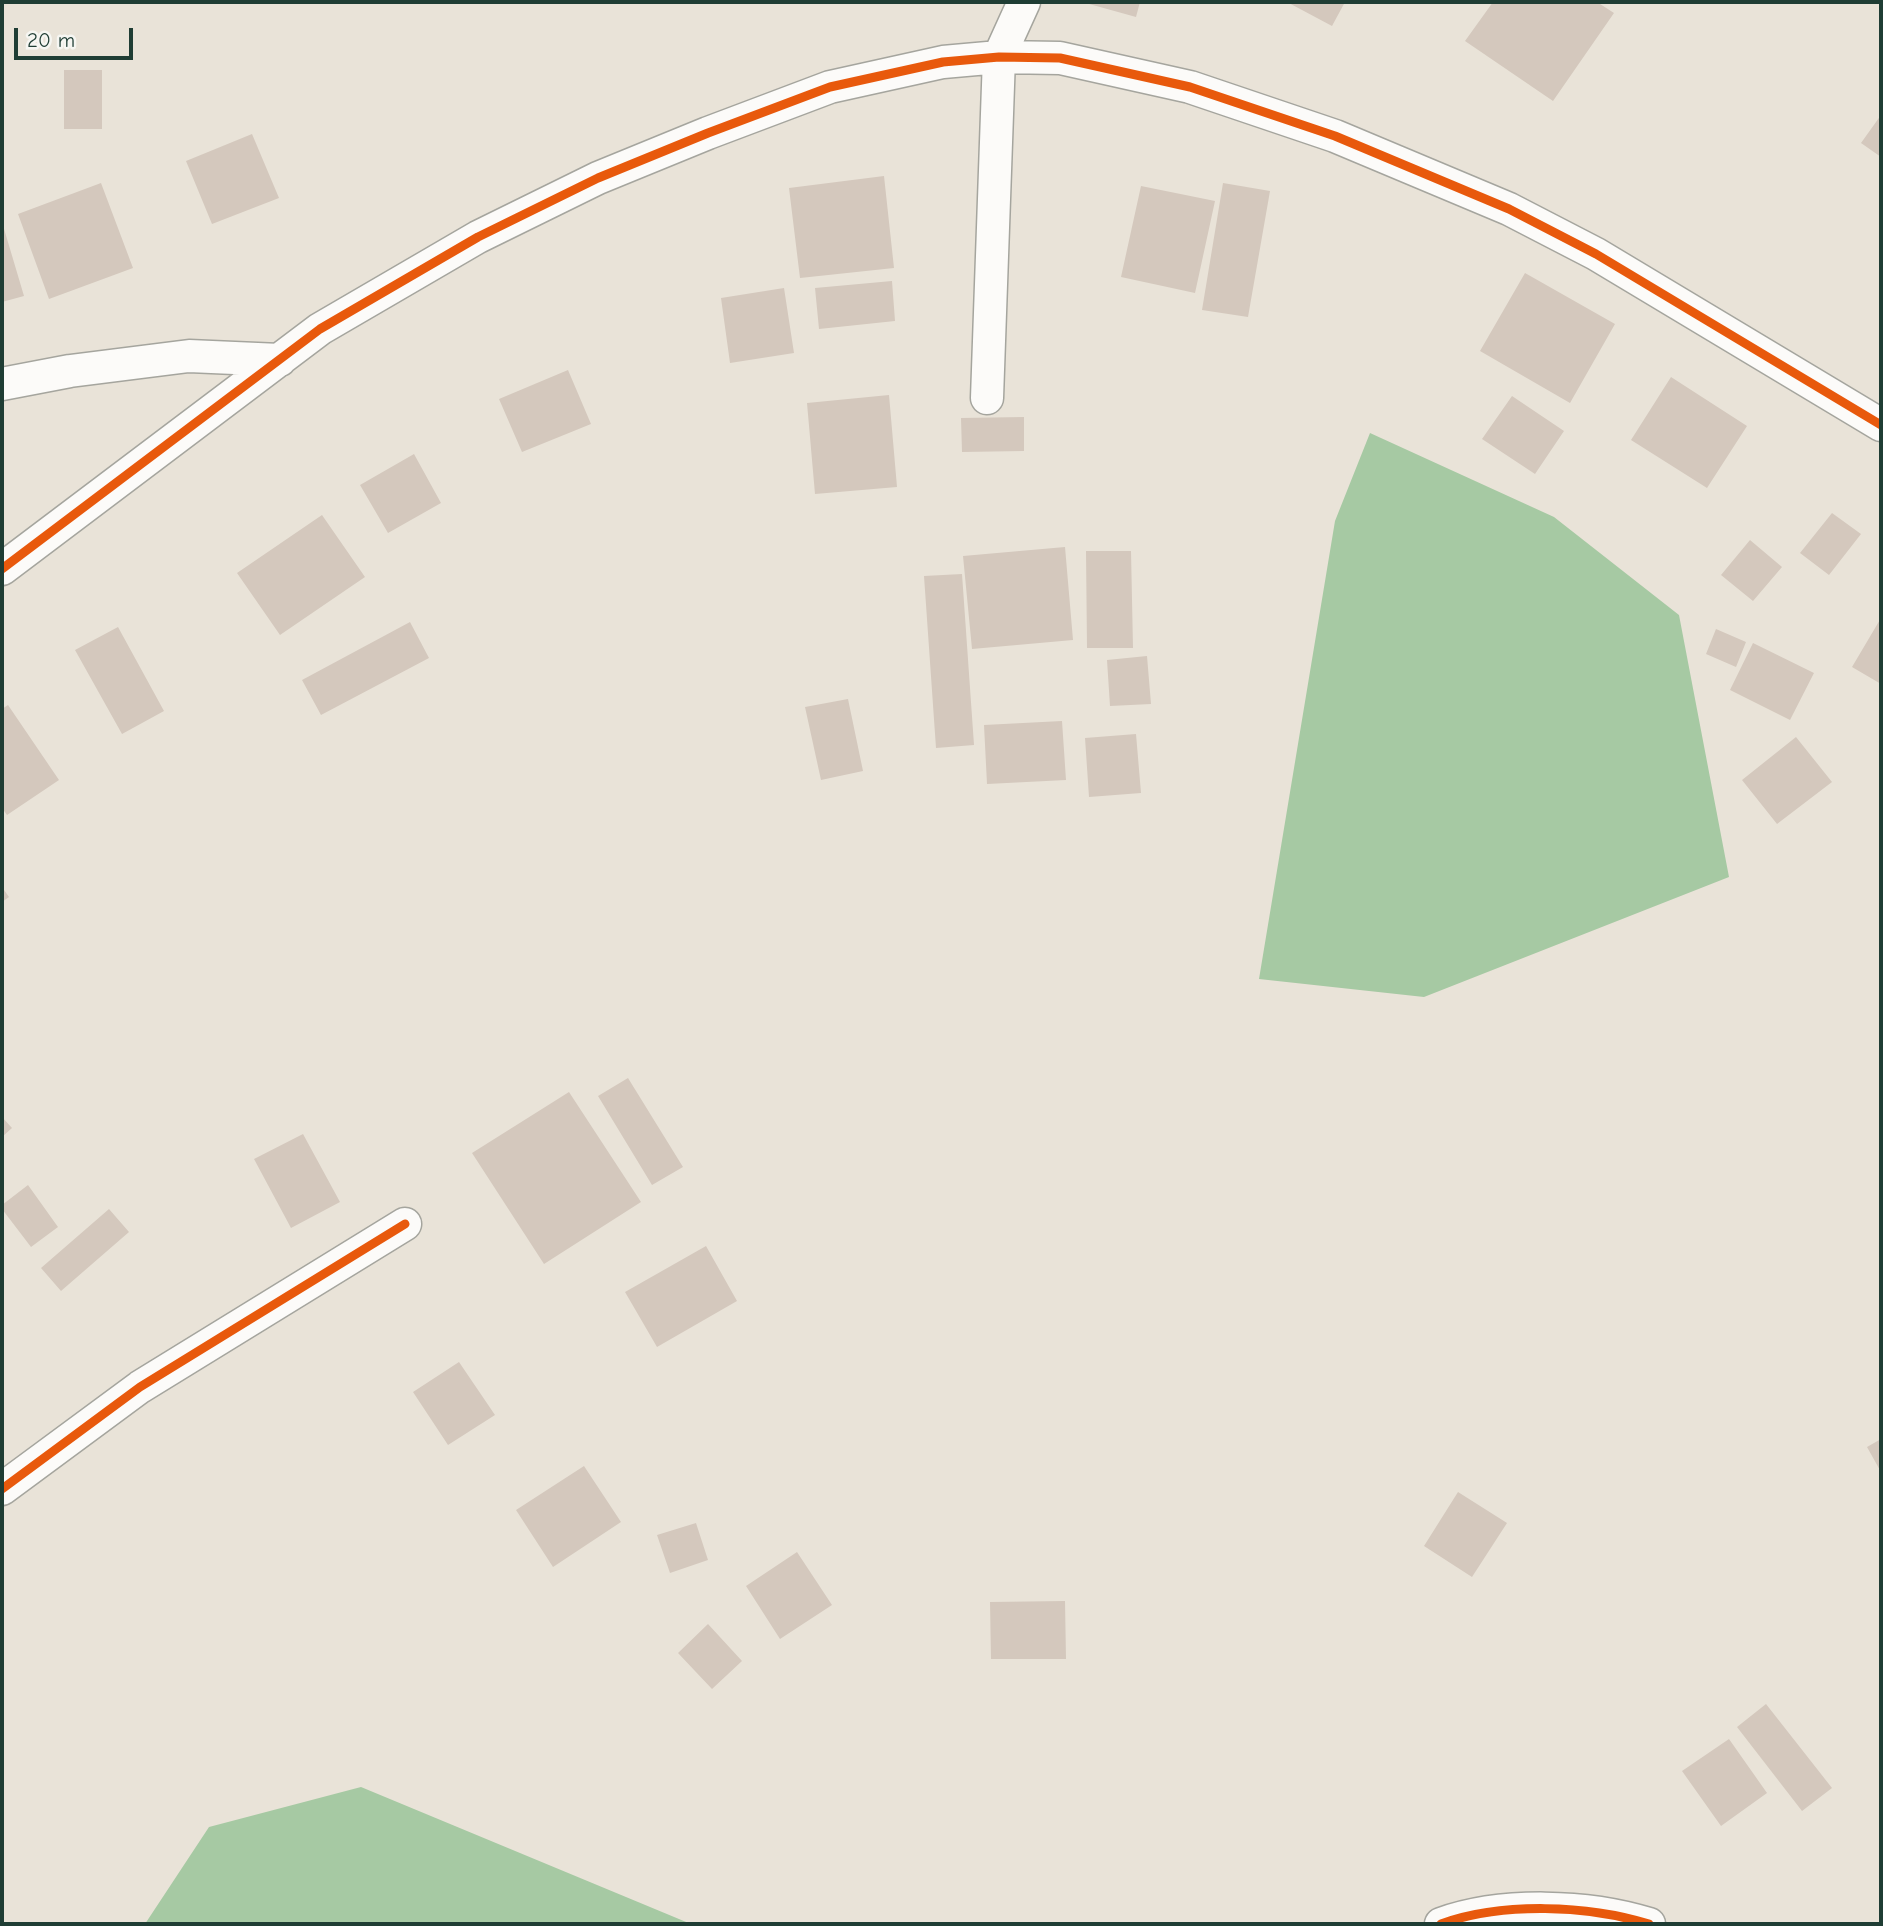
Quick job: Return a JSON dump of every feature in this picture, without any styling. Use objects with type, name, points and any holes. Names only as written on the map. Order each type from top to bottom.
[{"type":"street","points":[[987,398],[999,57],[1024,2]]},
{"type":"street","points":[[2,569],[320,328],[467,244],[598,178],[708,132],[830,87],[943,62],[999,57],[1060,58],[1190,87],[1335,136],[1509,209],[1597,254],[1881,425]]},
{"type":"street","points":[[2,384],[70,370],[189,356],[280,360]]},
{"type":"street","points":[[2,1489],[140,1387],[405,1224]]},
{"type":"street","points":[[1441,1924],[1458,1918],[1539,1908],[1617,1914],[1649,1924]]},
{"type":"green space","points":[[1370,433],[1554,517],[1679,615],[1729,877],[1424,997],[1259,979],[1335,521]]},
{"type":"green space","points":[[361,1787],[691,1924],[145,1924],[209,1827]]},
{"type":"building","points":[[1082,2],[1140,2],[1136,17]]},
{"type":"building","points":[[1287,2],[1345,2],[1332,26]]},
{"type":"building","points":[[1493,2],[1597,2],[1614,13],[1553,101],[1465,41]]},
{"type":"building","points":[[64,70],[102,70],[102,129],[64,129]]},
{"type":"building","points":[[1881,115],[1881,157],[1861,143]]},
{"type":"building","points":[[252,134],[279,198],[212,224],[186,161]]},
{"type":"building","points":[[884,176],[894,268],[800,278],[789,188]]},
{"type":"building","points":[[101,183],[133,268],[49,299],[18,214]]},
{"type":"building","points":[[1223,183],[1270,191],[1248,317],[1202,310]]},
{"type":"building","points":[[1141,186],[1215,201],[1195,293],[1121,277]]},
{"type":"building","points":[[2,222],[24,296],[2,302]]},
{"type":"building","points":[[1525,273],[1615,324],[1570,403],[1480,351]]},
{"type":"building","points":[[892,281],[895,321],[819,329],[815,288]]},
{"type":"building","points":[[784,288],[794,353],[730,363],[721,298]]},
{"type":"building","points":[[568,370],[591,424],[522,452],[499,399]]},
{"type":"building","points":[[1671,377],[1747,426],[1707,488],[1631,440]]},
{"type":"building","points":[[889,395],[897,487],[815,494],[807,403]]},
{"type":"building","points":[[1512,396],[1564,431],[1535,474],[1482,439]]},
{"type":"building","points":[[1024,417],[1024,451],[962,452],[961,418]]},
{"type":"building","points":[[414,454],[441,503],[388,533],[360,485]]},
{"type":"building","points":[[1832,513],[1861,534],[1829,575],[1800,553]]},
{"type":"building","points":[[322,515],[365,577],[280,635],[237,573]]},
{"type":"building","points":[[1750,540],[1782,567],[1753,601],[1721,575]]},
{"type":"building","points":[[1065,547],[1073,640],[972,649],[963,556]]},
{"type":"building","points":[[1086,551],[1131,551],[1133,648],[1087,648]]},
{"type":"building","points":[[962,574],[974,745],[936,748],[924,576]]},
{"type":"building","points":[[1881,618],[1881,684],[1852,667]]},
{"type":"building","points":[[410,622],[429,658],[321,715],[302,680]]},
{"type":"building","points":[[118,627],[164,711],[122,734],[75,650]]},
{"type":"building","points":[[1716,629],[1746,642],[1736,667],[1706,654]]},
{"type":"building","points":[[1753,643],[1814,673],[1790,720],[1730,690]]},
{"type":"building","points":[[1147,656],[1151,704],[1110,706],[1107,660]]},
{"type":"building","points":[[848,699],[863,771],[821,780],[805,707]]},
{"type":"building","points":[[8,705],[59,780],[7,815],[2,808],[2,709]]},
{"type":"building","points":[[1062,721],[1066,780],[987,784],[984,725]]},
{"type":"building","points":[[1136,734],[1141,793],[1089,797],[1085,738]]},
{"type":"building","points":[[1796,737],[1832,782],[1777,824],[1742,780]]},
{"type":"building","points":[[2,887],[9,897],[2,902]]},
{"type":"building","points":[[628,1078],[683,1167],[652,1185],[598,1096]]},
{"type":"building","points":[[569,1092],[641,1202],[544,1264],[472,1153]]},
{"type":"building","points":[[2,1117],[12,1128],[2,1137]]},
{"type":"building","points":[[303,1134],[340,1202],[291,1228],[254,1159]]},
{"type":"building","points":[[28,1185],[58,1227],[31,1247],[2,1209],[2,1205]]},
{"type":"building","points":[[109,1209],[129,1232],[61,1291],[41,1268]]},
{"type":"building","points":[[706,1246],[737,1301],[657,1347],[625,1292]]},
{"type":"building","points":[[459,1362],[495,1415],[448,1445],[413,1392]]},
{"type":"building","points":[[1881,1439],[1881,1472],[1867,1447]]},
{"type":"building","points":[[584,1466],[621,1522],[553,1567],[516,1510]]},
{"type":"building","points":[[1458,1492],[1507,1523],[1472,1577],[1424,1546]]},
{"type":"building","points":[[696,1523],[708,1560],[670,1573],[657,1535]]},
{"type":"building","points":[[797,1552],[832,1605],[780,1639],[746,1586]]},
{"type":"building","points":[[1065,1601],[1066,1659],[991,1659],[990,1602]]},
{"type":"building","points":[[708,1624],[742,1661],[712,1689],[678,1653]]},
{"type":"building","points":[[1766,1704],[1832,1788],[1802,1811],[1737,1727]]},
{"type":"building","points":[[1729,1739],[1767,1793],[1721,1826],[1682,1771]]},
{"type":"cycle path","points":[[2,569],[320,329],[478,237],[598,178],[830,87],[943,62],[999,57],[1060,58],[1190,87],[1335,136],[1509,209],[1596,254],[1881,425]]},
{"type":"cycle path","points":[[2,1489],[140,1387],[405,1224]]},
{"type":"cycle path","points":[[1441,1924],[1465,1917],[1518,1909],[1599,1913],[1649,1924]]}]
